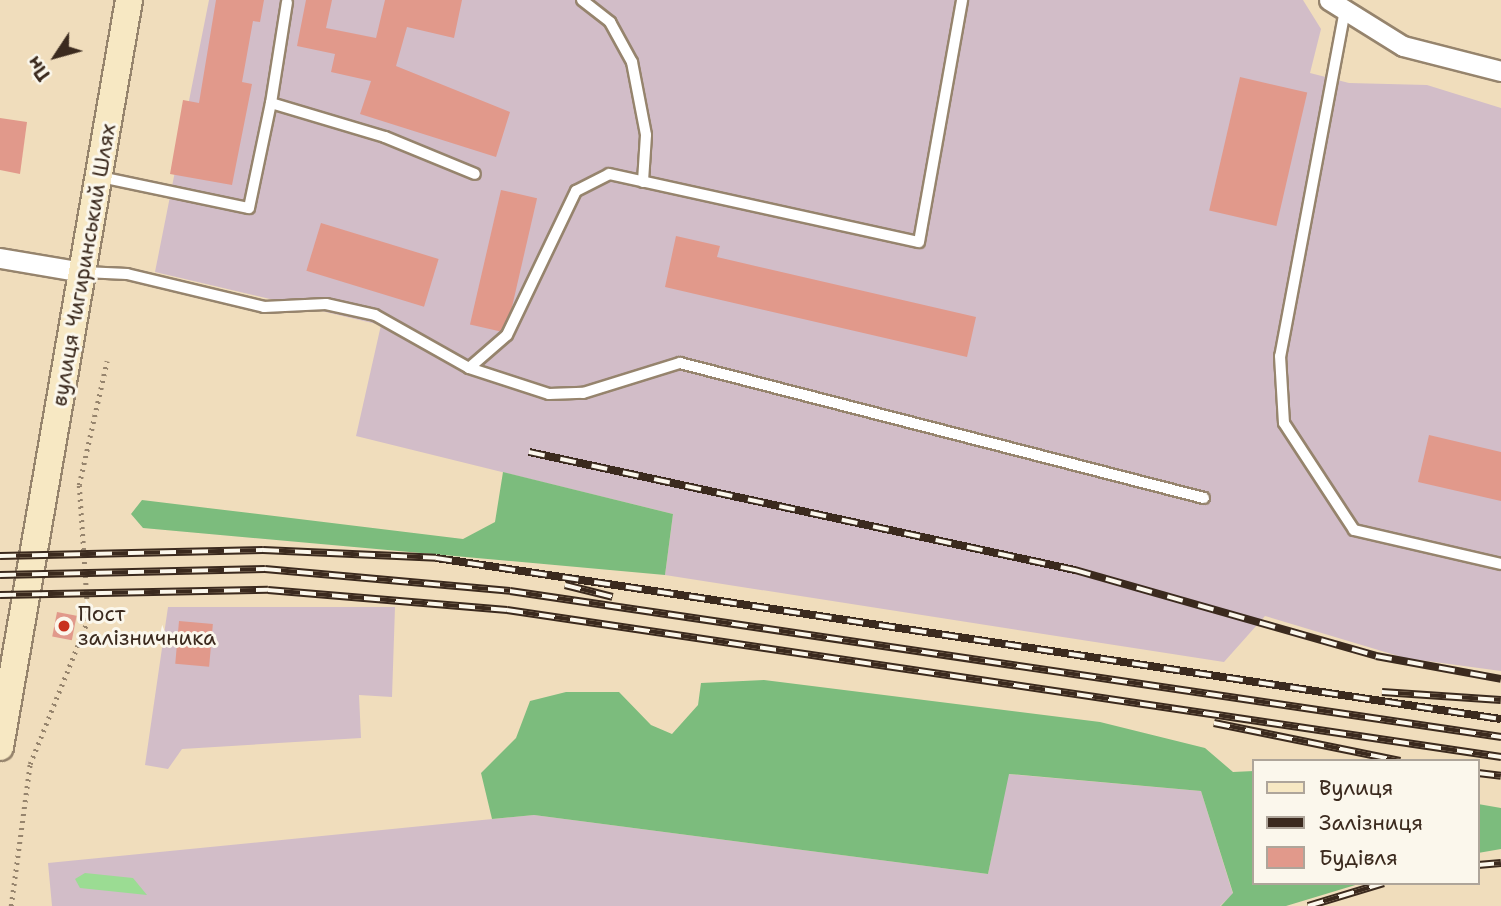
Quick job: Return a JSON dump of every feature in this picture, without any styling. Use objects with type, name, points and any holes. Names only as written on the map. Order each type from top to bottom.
[{"type":"main road","name":"вулиця Чигиринський Шлях","points":[[0,747],[129,0]]},
{"type":"street","points":[[1337,5],[1403,47],[1501,71]]},
{"type":"street","points":[[0,258],[82,272]]},
{"type":"lane","points":[[582,0],[610,22],[632,62],[646,135],[643,182]]},
{"type":"lane","points":[[469,368],[507,335],[576,191],[609,174],[919,242],[962,0]]},
{"type":"lane","points":[[99,176],[249,208],[271,103],[287,2]]},
{"type":"lane","points":[[1337,5],[1280,356],[1284,423],[1354,530],[1501,564]]},
{"type":"lane","points":[[271,103],[385,137],[475,174]]},
{"type":"lane","points":[[82,272],[127,274],[264,307],[326,304],[375,315],[469,368],[521,387],[572,393],[680,363],[1204,498]]},
{"type":"path","points":[[11,906],[30,764],[88,620],[79,485],[107,361]]},
{"type":"shaded area","points":[[209,0],[1303,0],[1321,29],[1310,73],[1349,83],[1427,85],[1501,108],[1501,671],[1405,658],[1265,616],[1224,662],[665,575],[673,514],[356,436],[381,325],[155,272]]},
{"type":"shaded area","points":[[168,607],[395,607],[392,697],[359,695],[361,738],[182,749],[168,769],[145,765]]},
{"type":"shaded area","points":[[1008,774],[1201,791],[1233,894],[1220,906],[52,906],[48,863],[534,815],[988,874]]},
{"type":"green space","points":[[503,472],[673,514],[665,575],[143,528],[131,514],[142,500],[463,539],[495,522]]},
{"type":"green space","points":[[764,680],[1100,722],[1205,748],[1233,772],[1252,771],[1252,885],[1355,885],[1286,906],[1221,906],[1233,893],[1201,791],[1009,774],[988,874],[534,815],[492,819],[481,773],[516,738],[530,701],[566,692],[619,692],[651,725],[672,734],[698,705],[701,683]]},
{"type":"green space","points":[[1480,804],[1501,808],[1501,849],[1480,853]]},
{"type":"green space","points":[[85,873],[133,878],[147,895],[80,888],[75,879]]},
{"type":"building","points":[[216,0],[264,0],[260,22],[253,21],[242,82],[252,84],[232,185],[170,174],[183,100],[199,103]]},
{"type":"building","points":[[306,0],[332,0],[326,28],[376,38],[385,0],[462,0],[454,38],[407,27],[396,66],[510,112],[496,157],[360,114],[371,81],[331,72],[335,54],[297,46]]},
{"type":"building","points":[[1240,77],[1307,93],[1276,226],[1209,210]]},
{"type":"building","points":[[0,118],[27,122],[20,174],[0,170]]},
{"type":"building","points":[[501,190],[537,198],[506,333],[470,324]]},
{"type":"building","points":[[321,223],[439,259],[424,307],[306,271]]},
{"type":"building","points":[[676,236],[720,246],[717,257],[976,317],[967,357],[665,287]]},
{"type":"building","points":[[1429,435],[1501,452],[1501,501],[1418,482]]},
{"type":"building","name":"Пост залізничника","points":[[57,612],[77,616],[72,640],[52,637]]},
{"type":"building","points":[[179,621],[213,624],[209,667],[175,664]]},
{"type":"railway","points":[[529,452],[1075,570],[1376,656],[1501,679]]},
{"type":"railway","points":[[0,556],[263,550],[436,558],[1501,719]]},
{"type":"railway","points":[[0,575],[265,569],[510,591],[1501,737]]},
{"type":"railway","points":[[565,585],[613,597]]},
{"type":"railway","points":[[0,595],[268,590],[507,610],[1501,757]]},
{"type":"railway","points":[[1382,692],[1501,700]]},
{"type":"railway","points":[[1214,723],[1390,759]]},
{"type":"railway","points":[[1480,773],[1501,776]]},
{"type":"railway","points":[[1480,865],[1501,863]]},
{"type":"railway","points":[[1308,906],[1377,885]]},
{"type":"place","name":"Пост залізничника","points":[[64,626]]}]
